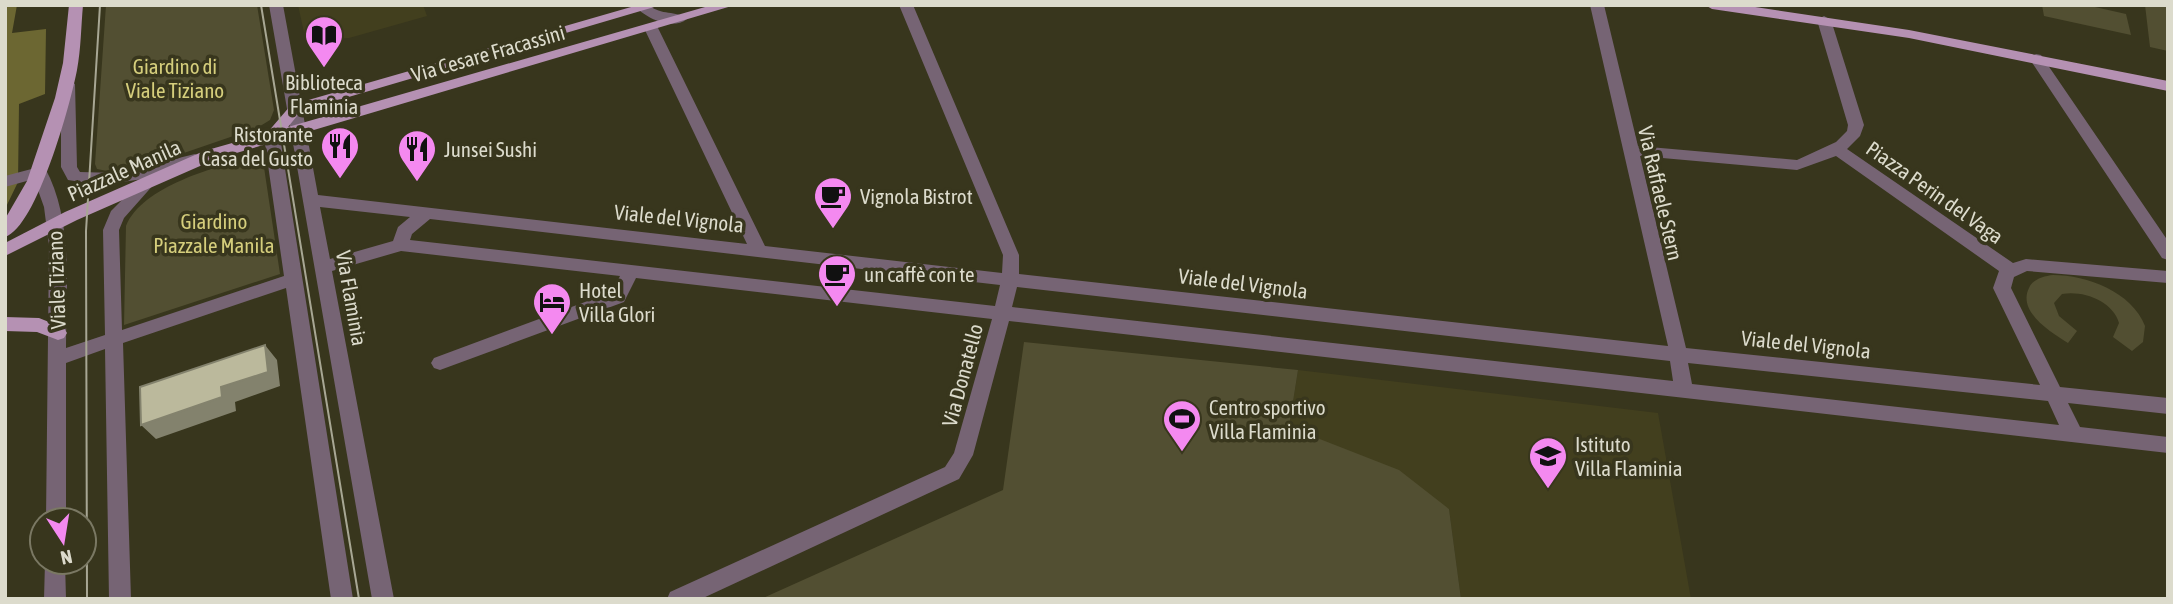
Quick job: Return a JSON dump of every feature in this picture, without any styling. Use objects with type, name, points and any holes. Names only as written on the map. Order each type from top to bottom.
[{"type":"main road","points":[[5,231],[22,210],[39,172],[68,81],[76,5]]},
{"type":"main road","name":"Via Cesare Fracassini","points":[[299,129],[728,5]]},
{"type":"main road","points":[[1712,5],[1824,20],[2036,58],[2168,86]]},
{"type":"main road","name":"Via Cesare Fracassini","points":[[296,108],[646,6]]},
{"type":"main road","points":[[272,137],[296,108]]},
{"type":"main road","name":"Piazzale Manila","points":[[5,250],[210,155],[299,129]]},
{"type":"main road","points":[[5,324],[39,325],[58,333]]},
{"type":"street","name":"Via Flaminia","points":[[276,5],[383,599]]},
{"type":"street","name":"Via Donatello","points":[[678,599],[951,473],[964,455],[1010,280],[1009,247],[906,5]]},
{"type":"street","name":"Via Raffaele Stern","points":[[1597,5],[1684,391]]},
{"type":"street","points":[[646,6],[653,16],[680,19]]},
{"type":"street","points":[[1629,150],[1788,165],[1813,161],[1835,148],[1855,134],[1856,125],[1824,20]]},
{"type":"street","points":[[651,28],[758,249]]},
{"type":"street","points":[[2036,58],[2165,250]]},
{"type":"street","name":"Piazzale Manila","points":[[68,81],[69,167],[74,176],[89,180],[115,178],[210,155]]},
{"type":"street","points":[[272,137],[342,599]]},
{"type":"street","name":"Piazza Perin del Vaga","points":[[1835,148],[2010,270]]},
{"type":"street","points":[[5,182],[39,172]]},
{"type":"street","name":"Viale Tiziano","points":[[39,172],[52,207],[55,225],[58,333],[56,506]]},
{"type":"street","points":[[120,599],[111,230],[117,215],[147,183]]},
{"type":"street","name":"Viale del Vignola","points":[[313,200],[1474,333],[2168,406]]},
{"type":"street","points":[[401,246],[404,231],[425,214]]},
{"type":"street","points":[[324,267],[401,246],[2168,445]]},
{"type":"street","points":[[2074,435],[2002,288],[2002,281],[2010,270],[2026,265],[2168,277]]},
{"type":"street","points":[[440,363],[618,297],[631,271]]},
{"type":"street","points":[[58,358],[292,280]]},
{"type":"street","points":[[55,576],[55,599]]},
{"type":"shaded area","points":[[5,5],[17,5],[12,33],[46,29],[45,94],[19,104],[18,182],[5,209]]},
{"type":"shaded area","points":[[298,5],[423,5],[427,16],[349,38],[318,40],[304,32]]},
{"type":"shaded area","name":"Istituto Villa Flaminia","points":[[1298,370],[1658,413],[1691,599],[1461,599],[1449,509],[1289,427]]},
{"type":"green space","name":"Giardino di Viale Tiziano","points":[[106,5],[257,5],[274,110],[270,120],[257,128],[178,155],[107,171],[97,169],[95,164]]},
{"type":"green space","points":[[2042,5],[2086,5],[2126,14],[2131,35],[2044,16]]},
{"type":"green space","points":[[2145,5],[2168,5],[2168,51],[2150,47]]},
{"type":"green space","name":"Giardino Piazzale Manila","points":[[262,154],[280,274],[124,325],[126,226],[135,211],[166,188],[186,178]]},
{"type":"green space","points":[[2053,275],[2094,282],[2119,295],[2139,314],[2145,326],[2143,342],[2132,351],[2113,337],[2119,323],[2111,309],[2096,299],[2070,293],[2062,294],[2054,303],[2059,316],[2077,331],[2068,343],[2053,334],[2032,313],[2027,297],[2033,282]]},
{"type":"green space","name":"Centro sportivo Villa Flaminia","points":[[1024,342],[1298,370],[1289,427],[1399,470],[1449,509],[1461,599],[761,599],[1003,490]]},
{"type":"building","points":[[265,345],[268,372],[221,387],[222,397],[141,425],[140,387]]},
{"type":"tram line","points":[[87,599],[86,231],[100,5]]},
{"type":"tram line","points":[[261,5],[359,599]]},
{"type":"place","name":"Biblioteca Flaminia","points":[[324,69]]},
{"type":"place","name":"Ristorante Casa del Gusto","points":[[340,180]]},
{"type":"place","name":"Junsei Sushi","points":[[417,183]]},
{"type":"place","name":"Vignola Bistrot","points":[[833,230]]},
{"type":"place","name":"un caffè con te","points":[[837,308]]},
{"type":"place","name":"Hotel Villa Glori","points":[[552,336]]},
{"type":"place","name":"Centro sportivo Villa Flaminia","points":[[1182,453]]},
{"type":"place","name":"Istituto Villa Flaminia","points":[[1548,490]]}]
